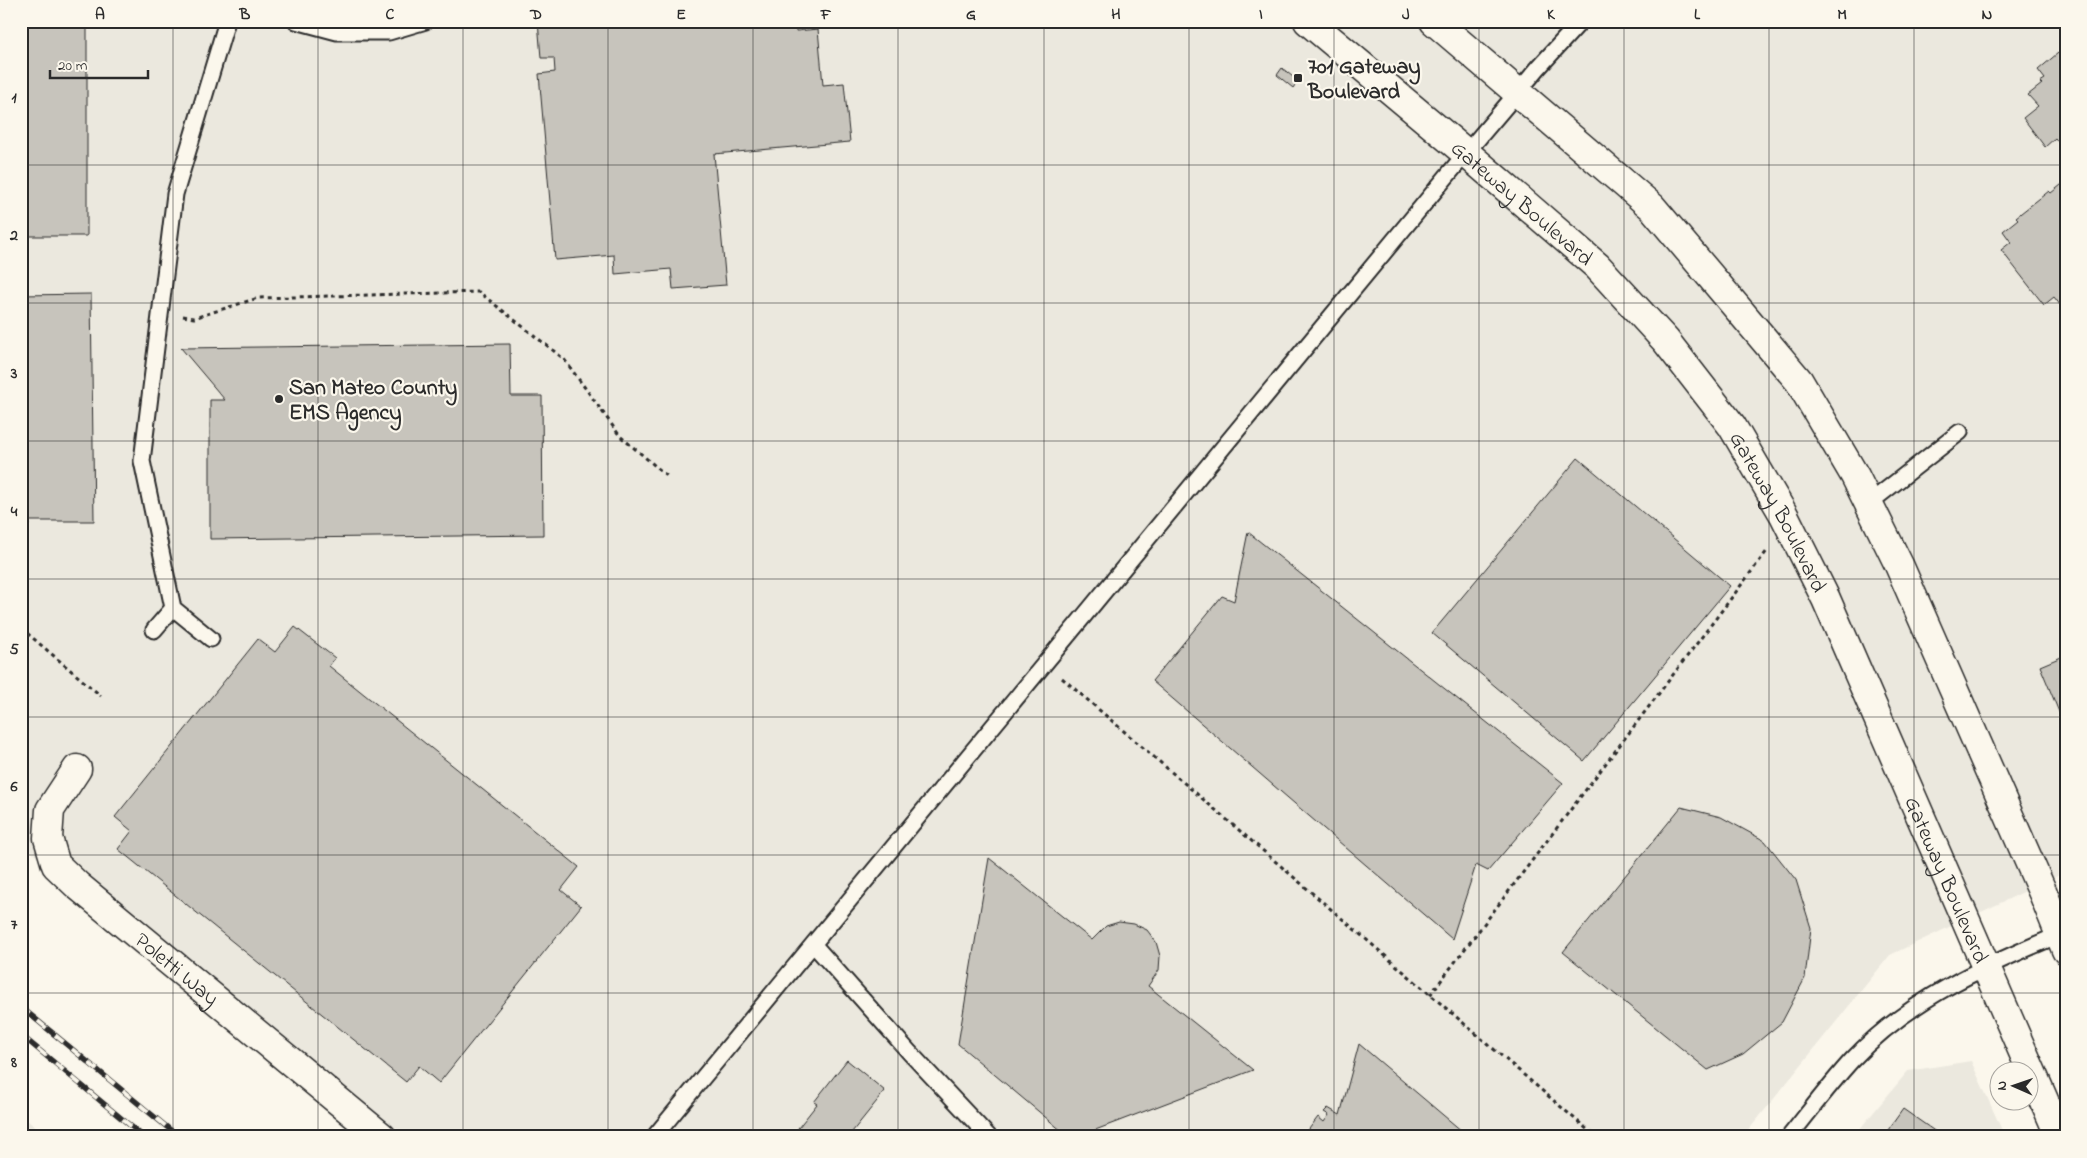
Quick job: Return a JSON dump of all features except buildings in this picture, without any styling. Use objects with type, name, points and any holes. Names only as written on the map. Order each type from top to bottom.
[{"type":"main road","name":"Gateway Boulevard","points":[[1308,21],[1597,266],[1666,341],[1732,426],[1788,522],[1826,599],[2060,1137]]},
{"type":"main road","points":[[1434,21],[1652,207],[1799,381],[1855,476],[1899,565],[2064,939]]},
{"type":"main road","name":"Poletti Way","points":[[77,769],[50,810],[48,838],[56,865],[77,885],[382,1137]]},
{"type":"lane","points":[[211,639],[173,608],[142,461],[175,194],[227,21]]},
{"type":"lane","points":[[296,21],[337,32],[389,32],[426,21]]},
{"type":"lane","points":[[654,1137],[1466,153],[1518,91],[1581,21]]},
{"type":"lane","points":[[1868,504],[1960,432]]},
{"type":"lane","points":[[154,630],[173,608]]},
{"type":"lane","points":[[1789,1137],[1852,1060],[1887,1028],[1933,994],[1985,967],[2064,939]]},
{"type":"lane","points":[[813,944],[910,1053],[990,1137]]},
{"type":"path","points":[[160,312],[194,318],[258,298],[479,292],[564,358],[620,436],[667,476]]},
{"type":"path","points":[[1430,995],[1788,522]]},
{"type":"path","points":[[21,628],[101,696]]},
{"type":"path","points":[[1044,664],[1596,1137]]},
{"type":"shaded area","points":[[21,21],[2066,21],[2066,872],[1890,955],[1743,1137],[365,1137],[21,843]]},
{"type":"shaded area","points":[[1971,1061],[1990,1103],[1990,1110],[1993,1110],[2005,1137],[1853,1137],[1908,1071]]},
{"type":"shaded area","points":[[21,1115],[47,1137],[21,1137]]},
{"type":"railway","points":[[21,1007],[179,1137]]},
{"type":"railway","points":[[21,1035],[144,1137]]},
{"type":"place","name":"701 Gateway Boulevard","points":[[1298,78]]},
{"type":"place","name":"San Mateo County EMS Agency","points":[[279,399]]}]
